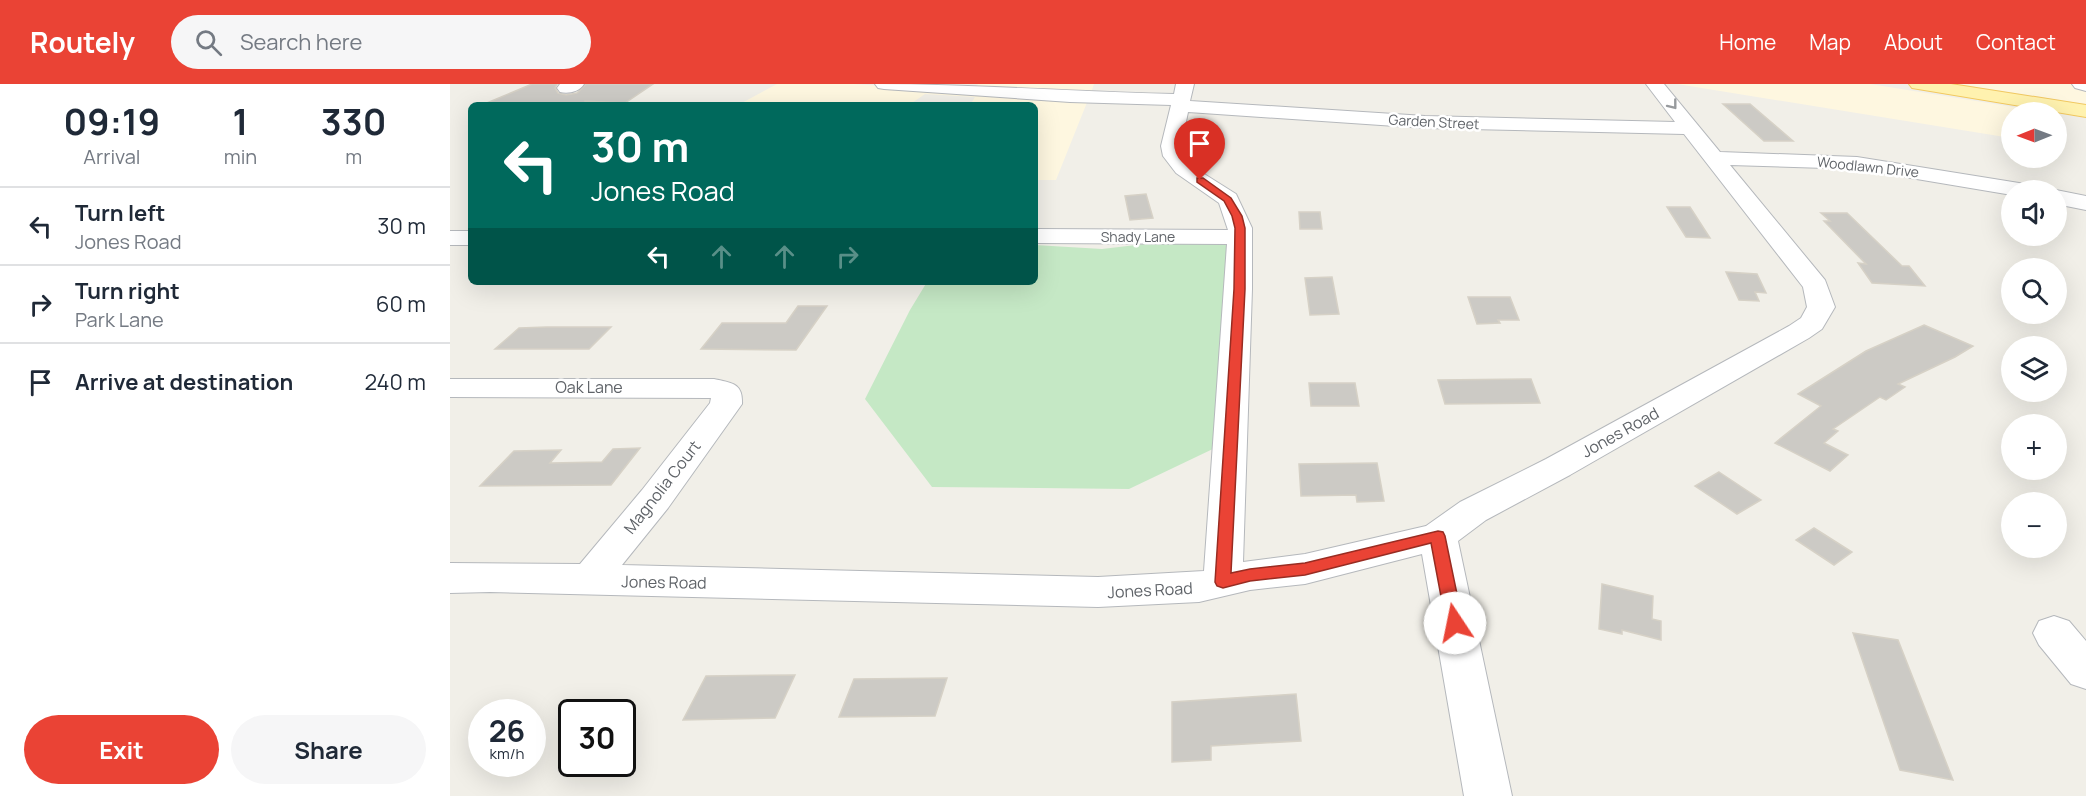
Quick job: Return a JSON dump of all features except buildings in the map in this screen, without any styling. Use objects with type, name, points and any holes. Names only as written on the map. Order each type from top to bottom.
[{"type":"main road","points":[[1918,84],[2086,111]]},
{"type":"street","name":"Garden Street","points":[[884,84],[969,87],[1147,100],[1182,97],[1425,122],[1689,128]]},
{"type":"street","points":[[1134,84],[1147,100]]},
{"type":"street","name":"Jones Road","points":[[450,578],[490,577],[1098,592],[1199,587],[1250,575],[1305,569],[1438,536],[1473,511],[1558,468],[1812,323],[1821,307],[1816,286],[1655,84]]},
{"type":"street","points":[[2081,84],[2086,86]]},
{"type":"street","points":[[1182,97],[1171,146],[1173,156],[1184,169],[1228,200],[1237,216],[1240,237],[1223,582]]},
{"type":"street","name":"Woodlawn Drive","points":[[1715,158],[1857,163],[2001,187]]},
{"type":"street","points":[[2067,199],[2086,202]]},
{"type":"street","name":"Shady Lane","points":[[1038,236],[1240,237]]},
{"type":"street","points":[[450,238],[468,238]]},
{"type":"street","name":"Oak Lane","points":[[450,388],[714,388],[726,392]]},
{"type":"street","name":"Magnolia Court","points":[[589,580],[656,499],[726,404],[726,392]]},
{"type":"street","points":[[1438,536],[1488,796]]},
{"type":"street","points":[[2054,633],[2086,670]]},
{"type":"shaded area","points":[[777,84],[853,84],[1088,100],[1056,180],[1038,180],[1038,102],[972,102],[975,97],[925,94],[913,102],[744,102]]},
{"type":"shaded area","points":[[978,84],[1094,84],[1090,96],[975,88]]},
{"type":"shaded area","points":[[1677,84],[1870,84],[2001,105],[2001,136]]},
{"type":"shaded area","points":[[1957,84],[2074,84],[2086,90],[2086,104]]},
{"type":"green space","points":[[1170,241],[1228,241],[1217,447],[1129,489],[932,487],[865,399],[925,285],[1038,285],[1038,245],[1102,249]]},
{"type":"route","points":[[1200,180],[1228,200],[1237,216],[1240,228],[1239,289],[1223,582],[1250,575],[1305,569],[1438,536],[1455,623]]}]
